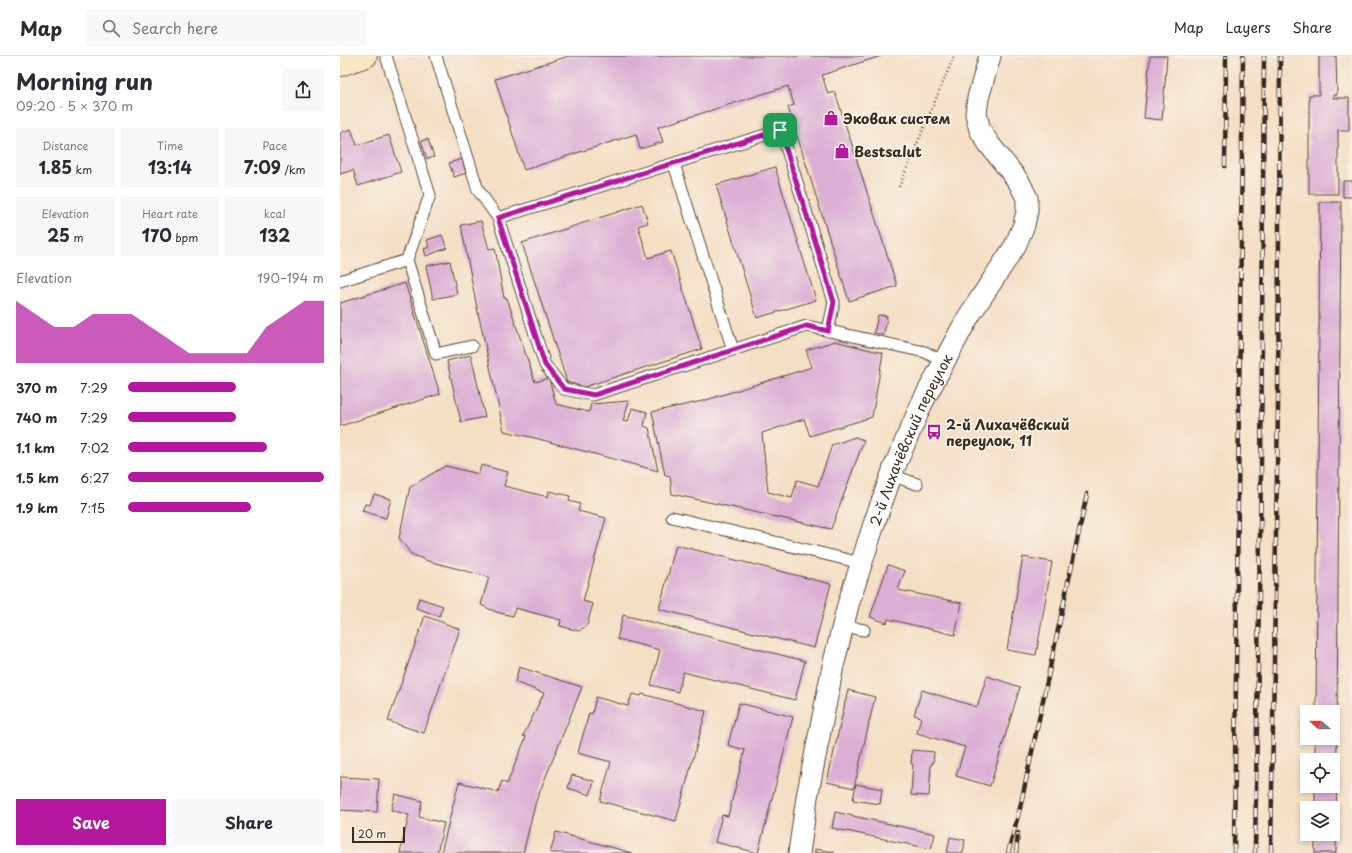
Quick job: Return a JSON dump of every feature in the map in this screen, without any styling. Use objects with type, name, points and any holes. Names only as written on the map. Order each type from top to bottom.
[{"type":"street","points":[[340,65],[366,56]]},
{"type":"street","name":"2-й Лихачёвский переулок","points":[[799,853],[807,797],[833,666],[848,605],[891,475],[922,403],[967,319],[1015,246],[1024,225],[1027,211],[1027,198],[1019,182],[989,144],[980,130],[976,114],[978,98],[990,56]]},
{"type":"lane","points":[[386,56],[430,195],[407,260],[436,354],[472,346]]},
{"type":"lane","points":[[436,56],[478,190],[498,218],[545,365],[564,389],[594,395],[807,326],[925,352],[944,362]]},
{"type":"lane","points":[[498,218],[780,130],[834,302],[828,331]]},
{"type":"lane","points":[[674,164],[733,350]]},
{"type":"lane","points":[[340,281],[407,260]]},
{"type":"lane","points":[[891,475],[917,484]]},
{"type":"lane","points":[[672,517],[861,563]]},
{"type":"lane","points":[[843,626],[864,630]]},
{"type":"path","points":[[898,187],[954,56]]},
{"type":"building","points":[[569,56],[881,56],[822,75],[828,94],[835,92],[897,286],[849,301],[788,107],[794,105],[788,86],[658,127],[663,142],[640,149],[636,134],[524,170],[495,79]]},
{"type":"building","points":[[1150,56],[1167,56],[1162,120],[1144,118]]},
{"type":"building","points":[[1319,56],[1336,56],[1337,95],[1333,95],[1333,98],[1349,98],[1349,130],[1338,130],[1338,194],[1309,194],[1309,95],[1319,95]]},
{"type":"building","points":[[351,129],[357,145],[389,135],[401,172],[358,186],[353,170],[340,174],[340,133]]},
{"type":"building","points":[[428,139],[434,157],[427,159],[421,141]]},
{"type":"building","points":[[462,159],[466,173],[454,177],[449,163]]},
{"type":"building","points":[[775,167],[816,300],[757,318],[716,185]]},
{"type":"building","points":[[1343,181],[1352,181],[1352,197],[1343,197]]},
{"type":"building","points":[[1320,202],[1341,202],[1337,705],[1316,705]]},
{"type":"building","points":[[642,204],[648,223],[638,226],[648,258],[671,251],[702,349],[584,387],[567,382],[522,243]]},
{"type":"building","points":[[481,221],[489,249],[495,248],[504,298],[507,298],[535,382],[549,378],[556,404],[589,412],[591,404],[629,401],[623,421],[628,422],[632,408],[647,412],[644,426],[649,428],[658,471],[504,431],[476,303],[461,225]]},
{"type":"building","points":[[442,235],[447,248],[426,256],[424,249],[429,247],[427,240]]},
{"type":"building","points":[[450,261],[457,294],[433,299],[426,266]]},
{"type":"building","points":[[405,283],[440,394],[340,426],[340,303]]},
{"type":"building","points":[[878,315],[887,316],[884,335],[874,333]]},
{"type":"building","points":[[835,341],[883,353],[872,417],[810,436],[804,419],[762,433],[768,492],[792,498],[797,480],[818,486],[832,445],[855,437],[864,440],[831,529],[672,494],[670,476],[665,475],[652,412],[703,401],[812,367],[806,350]]},
{"type":"building","points":[[471,355],[485,417],[461,422],[447,361]]},
{"type":"building","points":[[481,465],[508,472],[504,486],[548,497],[549,491],[570,496],[569,501],[580,504],[578,511],[606,518],[583,601],[593,604],[587,625],[579,631],[560,626],[561,620],[515,608],[513,616],[496,612],[481,605],[489,577],[428,561],[411,554],[399,538],[410,487],[445,466],[479,474]]},
{"type":"building","points":[[374,494],[391,499],[386,518],[362,511],[365,504],[370,505]]},
{"type":"building","points":[[676,545],[831,584],[814,648],[659,609]]},
{"type":"building","points":[[1023,557],[1052,562],[1036,655],[1007,650]]},
{"type":"building","points":[[888,565],[905,571],[898,590],[962,603],[955,635],[888,619],[887,623],[870,617]]},
{"type":"building","points":[[419,598],[443,606],[439,616],[416,608]]},
{"type":"building","points":[[623,615],[805,661],[795,700],[683,672],[678,692],[651,685],[660,650],[617,639]]},
{"type":"building","points":[[425,616],[460,629],[424,733],[388,721]]},
{"type":"building","points":[[519,667],[582,687],[536,801],[523,853],[441,853],[459,782],[498,792],[502,781],[507,784],[526,737],[523,736],[544,693],[515,682]]},
{"type":"building","points":[[987,676],[1020,687],[990,786],[956,776],[965,747],[917,733],[921,717],[914,715],[922,690],[977,707]]},
{"type":"building","points":[[848,690],[875,697],[854,788],[827,782]]},
{"type":"building","points":[[632,694],[641,696],[642,694],[706,711],[676,821],[600,801],[611,762],[578,753],[589,713],[592,714],[596,697],[628,706]]},
{"type":"building","points":[[739,703],[793,717],[758,853],[715,842],[722,815],[728,816],[745,750],[728,745]]},
{"type":"building","points":[[1315,745],[1337,745],[1337,753],[1315,753]]},
{"type":"building","points":[[912,750],[934,752],[933,764],[931,764],[929,796],[911,795],[913,764],[911,764]]},
{"type":"building","points":[[572,775],[594,781],[590,795],[568,788]]},
{"type":"building","points":[[340,777],[379,779],[377,812],[340,810]]},
{"type":"building","points":[[856,784],[882,789],[880,804],[853,800]]},
{"type":"building","points":[[1315,793],[1336,793],[1336,801],[1315,801]]},
{"type":"building","points":[[395,794],[422,801],[419,817],[444,823],[437,853],[400,853],[409,815],[391,810]]},
{"type":"building","points":[[835,812],[935,834],[931,849],[832,828]]},
{"type":"building","points":[[556,832],[632,853],[550,853]]},
{"type":"building","points":[[950,837],[965,840],[963,853],[947,853]]},
{"type":"building","points":[[1315,841],[1336,841],[1336,853],[1315,853]]},
{"type":"building","points":[[815,849],[834,852],[834,853],[815,853]]},
{"type":"railway","points":[[1225,166],[1226,56]]},
{"type":"railway","points":[[1234,853],[1243,56]]},
{"type":"railway","points":[[1255,853],[1261,472],[1264,56]]},
{"type":"railway","points":[[1271,853],[1278,407],[1280,56]]},
{"type":"railway","points":[[1008,853],[1020,808],[1087,494]]},
{"type":"railway","points":[[1016,853],[1018,833]]},
{"type":"place","name":"Эковак систем","points":[[831,118]]},
{"type":"place","name":"Bestsalut","points":[[842,151]]},
{"type":"place","name":"2-й Лихачёвский переулок, 11","points":[[934,432]]},
{"type":"route","points":[[780,130],[834,302],[828,331],[807,326],[594,395],[564,389],[545,365],[498,218],[780,130]]}]
